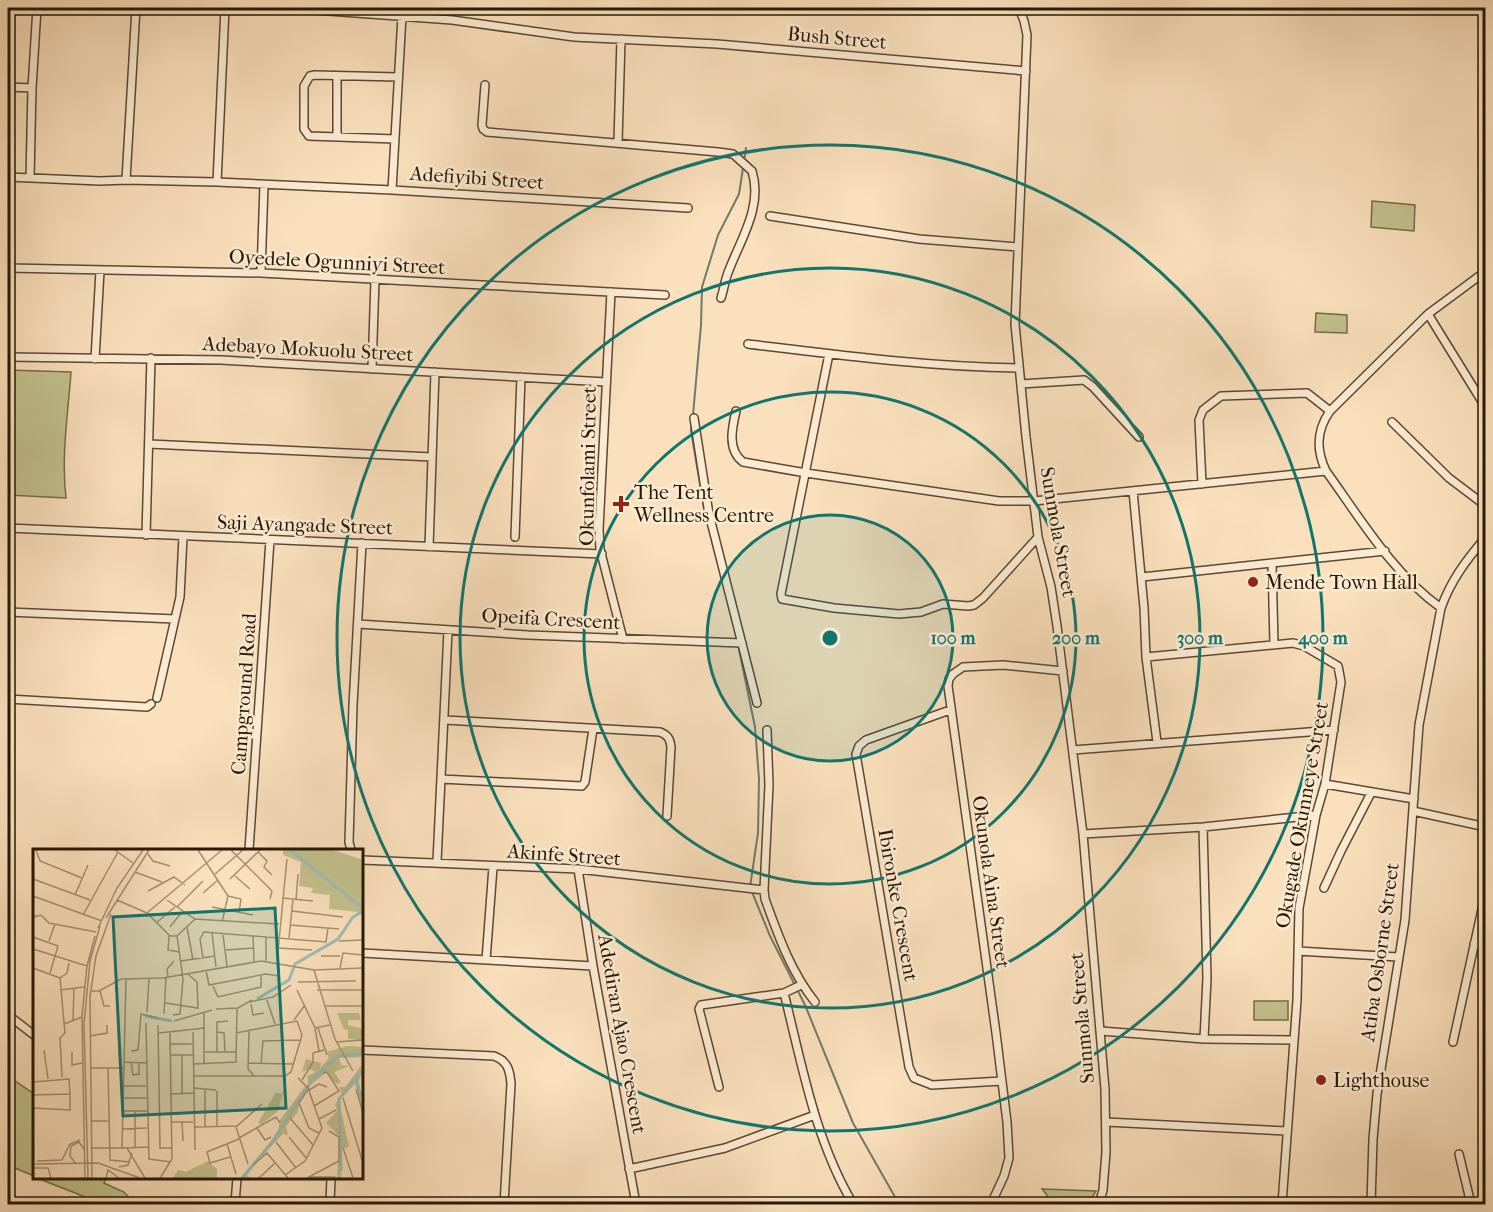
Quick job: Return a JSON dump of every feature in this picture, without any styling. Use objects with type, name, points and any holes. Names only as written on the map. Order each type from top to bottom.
[{"type":"street","points":[[30,178],[37,8]]},
{"type":"street","points":[[126,180],[136,8]]},
{"type":"street","points":[[217,182],[225,8]]},
{"type":"street","name":"Bush Street","points":[[287,8],[361,10],[452,20],[552,35],[717,44],[1026,71]]},
{"type":"street","name":"Sunmola Street","points":[[1018,8],[1027,35],[1015,324],[1038,537],[1051,587],[1083,834],[1101,1031],[1106,1122],[1105,1176],[1099,1204]]},
{"type":"street","points":[[392,190],[402,16]]},
{"type":"street","points":[[618,142],[621,39]]},
{"type":"street","points":[[395,139],[314,136],[306,132],[304,86],[310,76],[398,77]]},
{"type":"street","points":[[337,76],[337,136]]},
{"type":"street","points":[[485,85],[482,125],[487,132],[733,154],[752,171],[755,201],[747,230],[728,273],[721,298]]},
{"type":"street","points":[[8,87],[32,88]]},
{"type":"street","name":"Adefiyibi Street","points":[[8,177],[217,182],[688,208]]},
{"type":"street","points":[[261,273],[264,185]]},
{"type":"street","points":[[770,216],[919,239],[1018,247]]},
{"type":"street","name":"Oyedele Ogunniyi Street","points":[[8,268],[261,273],[665,295]]},
{"type":"street","points":[[95,358],[100,271]]},
{"type":"street","points":[[1441,608],[1407,578],[1385,551],[1326,471],[1320,458],[1318,445],[1323,420],[1330,411],[1428,314],[1485,271]]},
{"type":"street","points":[[372,369],[375,280]]},
{"type":"street","name":"Okunfolami Street","points":[[611,292],[600,500],[602,554],[623,639]]},
{"type":"street","points":[[1428,314],[1485,408]]},
{"type":"street","points":[[748,344],[939,366],[1019,368]]},
{"type":"street","points":[[829,354],[780,597],[784,600],[844,610],[899,614],[921,612],[943,604],[974,605],[1038,537]]},
{"type":"street","name":"Adebayo Mokuolu Street","points":[[8,357],[220,360],[606,382]]},
{"type":"street","points":[[146,535],[151,358]]},
{"type":"street","points":[[429,547],[435,372]]},
{"type":"street","points":[[515,537],[521,377]]},
{"type":"street","points":[[1021,384],[1084,380],[1139,437]]},
{"type":"street","points":[[1202,484],[1199,420],[1203,410],[1221,396],[1307,393],[1330,411]]},
{"type":"street","points":[[736,411],[733,426],[733,449],[743,462],[999,501],[1034,501],[1326,471]]},
{"type":"street","points":[[694,418],[709,514],[739,643],[757,703]]},
{"type":"street","points":[[1392,422],[1449,478],[1485,506]]},
{"type":"street","points":[[149,444],[432,457]]},
{"type":"street","points":[[1133,491],[1142,577],[1146,657],[1157,742]]},
{"type":"street","name":"Saji Ayangade Street","points":[[8,528],[602,554]]},
{"type":"street","points":[[8,699],[147,707],[154,701],[161,687],[180,597],[183,537]]},
{"type":"street","name":"Atiba Osborne Street","points":[[1371,1204],[1377,1094],[1405,920],[1419,725],[1441,608],[1448,589],[1464,563],[1485,537]]},
{"type":"street","name":"Campground Road","points":[[249,849],[270,540]]},
{"type":"street","points":[[351,849],[349,842],[353,705],[362,543]]},
{"type":"street","points":[[1142,577],[1385,551]]},
{"type":"street","points":[[1272,563],[1274,644]]},
{"type":"street","points":[[8,612],[175,619]]},
{"type":"street","name":"Opeifa Crescent","points":[[358,624],[448,631],[739,643]]},
{"type":"street","points":[[436,862],[448,631]]},
{"type":"street","name":"Okugade Okunneye Street","points":[[1146,657],[1293,643],[1304,646],[1338,666],[1341,682],[1334,730],[1299,908],[1297,1000],[1282,1204]]},
{"type":"street","name":"Okunola Aina Street","points":[[991,1204],[1004,1176],[1009,1158],[1002,1081],[950,710],[949,679],[963,667],[1003,664],[1063,671]]},
{"type":"street","name":"Ibironke Crescent","points":[[950,710],[866,740],[859,746],[856,754],[909,1067],[914,1078],[932,1085],[1002,1081]]},
{"type":"street","points":[[445,720],[666,734],[671,747],[667,816]]},
{"type":"street","points":[[441,779],[582,786],[585,782],[593,729]]},
{"type":"street","points":[[767,730],[769,785],[761,890],[798,986],[815,1002]]},
{"type":"street","points":[[1073,750],[1334,730]]},
{"type":"street","points":[[1325,784],[1414,799]]},
{"type":"street","points":[[1324,888],[1371,793]]},
{"type":"street","points":[[1413,811],[1485,827]]},
{"type":"street","points":[[1083,834],[1203,827],[1316,815]]},
{"type":"street","points":[[1203,827],[1207,978],[1204,1039]]},
{"type":"street","name":"Akinfe Street","points":[[363,861],[436,862],[578,870],[761,890]]},
{"type":"street","points":[[486,960],[493,867]]},
{"type":"street","name":"Adediran Ajao Crescent","points":[[578,870],[636,1204]]},
{"type":"street","points":[[1453,1042],[1485,891]]},
{"type":"street","points":[[1474,944],[1485,945]]},
{"type":"street","points":[[1298,951],[1398,957]]},
{"type":"street","points":[[363,953],[593,966]]},
{"type":"street","points":[[719,1087],[699,1009],[701,1005],[784,993],[798,986]]},
{"type":"street","points":[[784,993],[814,1115],[831,1163],[853,1204]]},
{"type":"street","points":[[8,1015],[33,1034]]},
{"type":"street","points":[[1101,1031],[1204,1039],[1293,1040]]},
{"type":"street","points":[[363,1050],[494,1056],[505,1062],[509,1068],[511,1084],[504,1204]]},
{"type":"street","points":[[629,1169],[725,1148],[814,1115]]},
{"type":"street","points":[[1106,1122],[1287,1131]]},
{"type":"street","points":[[1459,1154],[1471,1204]]},
{"type":"street","points":[[235,1204],[237,1179]]},
{"type":"street","points":[[330,1204],[331,1179]]},
{"type":"shaded area","points":[[1372,201],[1415,205],[1414,231],[1371,227]]},
{"type":"shaded area","points":[[1316,313],[1347,315],[1347,333],[1315,332]]},
{"type":"shaded area","points":[[8,370],[71,372],[65,451],[66,498],[8,495]]},
{"type":"shaded area","points":[[1254,1001],[1288,1001],[1288,1020],[1254,1020]]},
{"type":"shaded area","points":[[8,1076],[33,1093],[33,1176],[8,1165]]},
{"type":"shaded area","points":[[40,1179],[106,1179],[104,1183],[124,1192],[135,1204],[103,1204]]},
{"type":"shaded area","points":[[1042,1189],[1096,1191],[1088,1204],[1046,1204],[1047,1195]]},
{"type":"waterway","points":[[693,415],[702,287],[718,235],[739,194],[746,148]]},
{"type":"waterway","points":[[692,424],[691,431],[705,514],[710,530]]},
{"type":"waterway","points":[[736,635],[755,727],[759,779],[758,833],[750,887],[770,936],[805,1005],[853,1123],[899,1204]]},
{"type":"place","name":"The Tent Wellness Centre","points":[[621,504]]},
{"type":"place","name":"Mende Town Hall","points":[[1253,582]]},
{"type":"place","name":"Lighthouse","points":[[1321,1080]]}]
